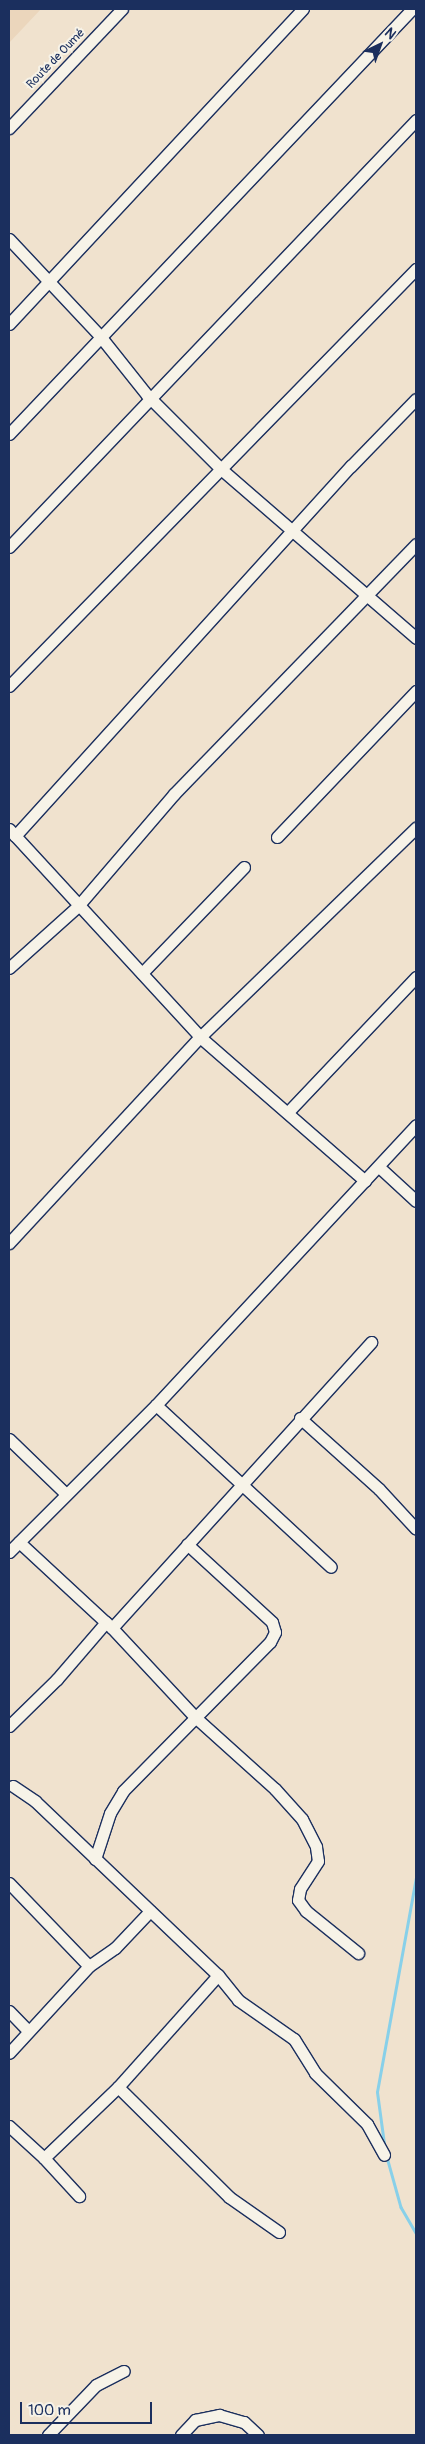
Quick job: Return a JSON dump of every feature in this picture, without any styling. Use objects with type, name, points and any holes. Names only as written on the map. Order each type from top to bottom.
[{"type":"street","name":"Route de Oumé","points":[[9,128],[122,9]]},
{"type":"street","points":[[9,324],[303,9]]},
{"type":"street","points":[[9,434],[100,336],[412,11]]},
{"type":"street","points":[[9,547],[416,120]]},
{"type":"street","points":[[9,239],[100,336],[150,397],[221,469],[416,638]]},
{"type":"street","points":[[9,686],[416,269]]},
{"type":"street","points":[[365,1181],[200,1037],[12,832],[416,399]]},
{"type":"street","points":[[9,968],[78,906],[174,794],[365,594],[416,544]]},
{"type":"street","points":[[277,837],[416,691]]},
{"type":"street","points":[[9,1243],[200,1037],[416,828]]},
{"type":"street","points":[[142,973],[244,867]]},
{"type":"street","points":[[288,1112],[416,977]]},
{"type":"street","points":[[9,1552],[156,1405],[416,1125]]},
{"type":"street","points":[[379,1167],[416,1200]]},
{"type":"street","points":[[9,1726],[57,1680],[187,1544],[371,1342]]},
{"type":"street","points":[[156,1405],[331,1567]]},
{"type":"street","points":[[300,1418],[378,1489],[416,1529]]},
{"type":"street","points":[[9,1439],[66,1494]]},
{"type":"street","points":[[19,1542],[109,1625],[195,1716],[275,1789],[302,1819],[316,1847],[318,1861],[300,1889],[298,1900],[306,1911],[358,1953]]},
{"type":"street","points":[[95,1859],[110,1813],[123,1791],[270,1642],[275,1632],[272,1622],[187,1544]]},
{"type":"street","points":[[13,1786],[35,1801],[218,1975],[238,2000],[294,2039],[314,2073],[367,2124],[384,2155]]},
{"type":"street","points":[[9,1882],[89,1966]]},
{"type":"street","points":[[9,2053],[89,1966],[115,1948],[150,1911]]},
{"type":"street","points":[[44,2158],[118,2087],[218,1975]]},
{"type":"street","points":[[9,2011],[28,2031]]},
{"type":"street","points":[[118,2087],[229,2197],[279,2232]]},
{"type":"street","points":[[9,2126],[44,2158],[79,2196]]},
{"type":"street","points":[[48,2435],[96,2385],[124,2371]]},
{"type":"street","points":[[181,2435],[195,2420],[218,2415],[244,2422],[258,2435]]},
{"type":"shaded area","points":[[9,9],[41,9],[9,43]]},
{"type":"waterway","points":[[384,2144],[377,2092],[416,1878]]},
{"type":"waterway","points":[[387,2157],[401,2207],[416,2233]]}]
